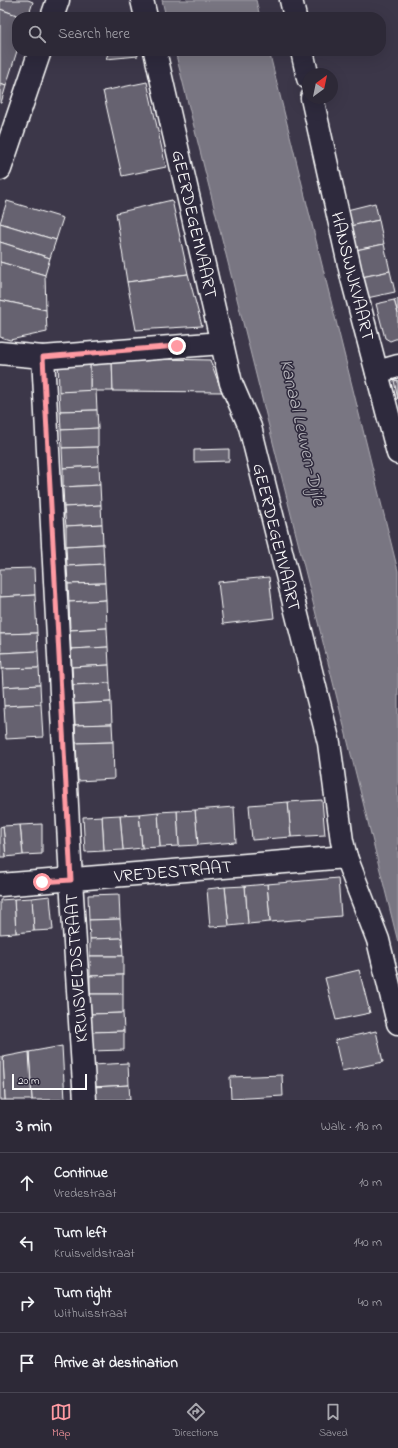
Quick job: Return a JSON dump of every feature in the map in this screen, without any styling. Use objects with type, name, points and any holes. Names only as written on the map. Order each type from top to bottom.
[{"type":"street","points":[[54,12],[58,0]]},
{"type":"street","points":[[142,0],[145,12]]},
{"type":"street","points":[[291,0],[294,12]]},
{"type":"street","points":[[0,169],[38,56]]},
{"type":"street","name":"GEERDEGEMVAART","points":[[156,56],[231,383],[250,428],[329,743],[342,841],[346,857],[378,940],[398,1023]]},
{"type":"street","points":[[303,56],[306,68]]},
{"type":"street","name":"HANSWIJKVAART","points":[[313,104],[352,278],[398,453]]},
{"type":"street","points":[[0,353],[43,357],[222,343]]},
{"type":"street","name":"KRUISVELDSTRAAT","points":[[43,357],[71,880],[85,1100]]},
{"type":"street","points":[[377,372],[398,366]]},
{"type":"street","name":"VREDESTRAAT","points":[[0,885],[346,857]]},
{"type":"water","points":[[162,0],[256,0],[259,12],[165,12]]},
{"type":"water","name":"Kanaal Leuven-Dijle","points":[[176,56],[270,56],[398,571],[398,942]]},
{"type":"building","points":[[0,0],[28,0],[33,2],[30,12],[12,12],[12,13],[0,9]]},
{"type":"building","points":[[0,9],[12,13],[12,56],[15,56],[6,86],[0,84]]},
{"type":"building","points":[[107,56],[138,56],[106,59]]},
{"type":"building","points":[[147,82],[166,167],[122,176],[103,91]]},
{"type":"building","points":[[0,84],[6,86],[1,103],[0,103]]},
{"type":"building","points":[[172,200],[188,274],[127,282],[116,213]]},
{"type":"building","points":[[7,201],[63,218],[56,240],[0,223]]},
{"type":"building","points":[[375,203],[379,220],[350,226],[347,210]]},
{"type":"building","points":[[379,220],[384,244],[356,250],[350,226]]},
{"type":"building","points":[[0,223],[56,240],[50,258],[0,242]]},
{"type":"building","points":[[0,242],[50,258],[45,275],[0,262]]},
{"type":"building","points":[[384,244],[390,271],[362,277],[356,250]]},
{"type":"building","points":[[0,262],[45,275],[46,310],[0,300]]},
{"type":"building","points":[[390,271],[395,292],[367,298],[362,277]]},
{"type":"building","points":[[188,274],[202,326],[136,330],[127,282]]},
{"type":"building","points":[[398,299],[398,314],[394,300]]},
{"type":"building","points":[[0,300],[46,310],[47,332],[10,340],[0,337]]},
{"type":"building","points":[[394,300],[398,314],[398,338],[390,341],[385,338],[376,304]]},
{"type":"building","points":[[90,358],[112,358],[113,391],[90,391]]},
{"type":"building","points":[[90,358],[90,391],[59,392],[58,359]]},
{"type":"building","points":[[112,358],[210,360],[222,392],[113,391]]},
{"type":"building","points":[[398,380],[398,399],[394,381]]},
{"type":"building","points":[[96,390],[97,410],[60,411],[59,392]]},
{"type":"building","points":[[97,410],[98,428],[61,430],[60,411]]},
{"type":"building","points":[[98,428],[98,447],[62,448],[61,430]]},
{"type":"building","points":[[98,447],[99,466],[63,468],[62,448]]},
{"type":"building","points":[[229,449],[229,461],[194,462],[194,450]]},
{"type":"building","points":[[99,466],[100,485],[63,487],[63,468]]},
{"type":"building","points":[[100,485],[101,505],[64,507],[63,487]]},
{"type":"building","points":[[101,505],[102,524],[66,526],[64,507]]},
{"type":"building","points":[[102,524],[103,544],[66,546],[66,526]]},
{"type":"building","points":[[103,544],[104,564],[67,566],[66,546]]},
{"type":"building","points":[[104,564],[105,583],[68,584],[67,566]]},
{"type":"building","points":[[34,568],[35,595],[0,597],[0,569]]},
{"type":"building","points":[[269,577],[274,618],[223,624],[218,582]]},
{"type":"building","points":[[105,583],[106,600],[69,602],[68,584]]},
{"type":"building","points":[[35,595],[37,633],[0,634],[0,597]]},
{"type":"building","points":[[106,600],[107,628],[70,630],[69,602]]},
{"type":"building","points":[[107,628],[108,647],[71,649],[70,630]]},
{"type":"building","points":[[37,633],[38,651],[1,653],[0,634]]},
{"type":"building","points":[[108,647],[109,665],[72,667],[71,649]]},
{"type":"building","points":[[38,651],[39,668],[2,669],[1,653]]},
{"type":"building","points":[[109,665],[110,683],[73,685],[72,667]]},
{"type":"building","points":[[39,668],[40,685],[3,687],[2,669]]},
{"type":"building","points":[[110,683],[111,702],[74,704],[73,685]]},
{"type":"building","points":[[40,685],[41,704],[4,706],[3,687]]},
{"type":"building","points":[[111,702],[112,724],[75,725],[74,704]]},
{"type":"building","points":[[41,704],[43,737],[6,739],[4,706]]},
{"type":"building","points":[[112,724],[113,742],[76,743],[75,725]]},
{"type":"building","points":[[113,742],[114,779],[78,781],[76,743]]},
{"type":"building","points":[[322,800],[325,835],[291,837],[288,802]]},
{"type":"building","points":[[288,802],[291,837],[252,840],[249,805]]},
{"type":"building","points":[[234,807],[236,842],[198,845],[195,810]]},
{"type":"building","points":[[195,810],[198,845],[179,846],[177,811]]},
{"type":"building","points":[[177,811],[179,846],[160,847],[158,812]]},
{"type":"building","points":[[158,812],[160,847],[142,848],[139,814]]},
{"type":"building","points":[[139,814],[142,848],[123,850],[120,815]]},
{"type":"building","points":[[120,815],[123,850],[104,851],[102,816]]},
{"type":"building","points":[[102,816],[104,851],[85,852],[83,817]]},
{"type":"building","points":[[42,824],[42,854],[23,855],[20,825]]},
{"type":"building","points":[[20,825],[23,855],[6,857],[3,826]]},
{"type":"building","points":[[3,826],[6,857],[0,857],[0,827]]},
{"type":"building","points":[[338,878],[341,916],[270,922],[267,884]]},
{"type":"building","points":[[267,884],[270,922],[248,924],[245,886]]},
{"type":"building","points":[[245,886],[248,924],[229,926],[225,887]]},
{"type":"building","points":[[225,887],[229,926],[210,927],[207,889]]},
{"type":"building","points":[[119,894],[120,919],[89,920],[88,895]]},
{"type":"building","points":[[50,896],[53,930],[34,931],[32,898]]},
{"type":"building","points":[[32,898],[34,931],[16,933],[14,899]]},
{"type":"building","points":[[14,899],[16,933],[0,934],[0,900]]},
{"type":"building","points":[[120,919],[122,938],[90,939],[89,920]]},
{"type":"building","points":[[122,938],[123,956],[90,956],[90,939]]},
{"type":"building","points":[[90,956],[123,956],[123,975],[90,976]]},
{"type":"building","points":[[359,970],[370,1013],[336,1020],[325,978]]},
{"type":"building","points":[[123,975],[123,994],[90,994],[90,976]]},
{"type":"building","points":[[90,994],[123,994],[123,1013],[91,1014]]},
{"type":"building","points":[[123,1013],[124,1031],[91,1032],[91,1014]]},
{"type":"building","points":[[124,1031],[124,1050],[91,1051],[91,1032]]},
{"type":"building","points":[[376,1031],[383,1062],[342,1071],[335,1040]]},
{"type":"building","points":[[62,1046],[65,1100],[32,1100],[29,1052]]},
{"type":"building","points":[[29,1052],[32,1100],[5,1100],[3,1057]]},
{"type":"building","points":[[0,1057],[3,1057],[5,1100],[0,1100]]},
{"type":"building","points":[[128,1063],[129,1085],[93,1087],[92,1065]]},
{"type":"building","points":[[282,1075],[283,1096],[231,1099],[230,1077]]},
{"type":"building","points":[[129,1085],[130,1100],[94,1100],[93,1087]]},
{"type":"route","points":[[42,882],[71,880],[43,357],[177,346]]}]
